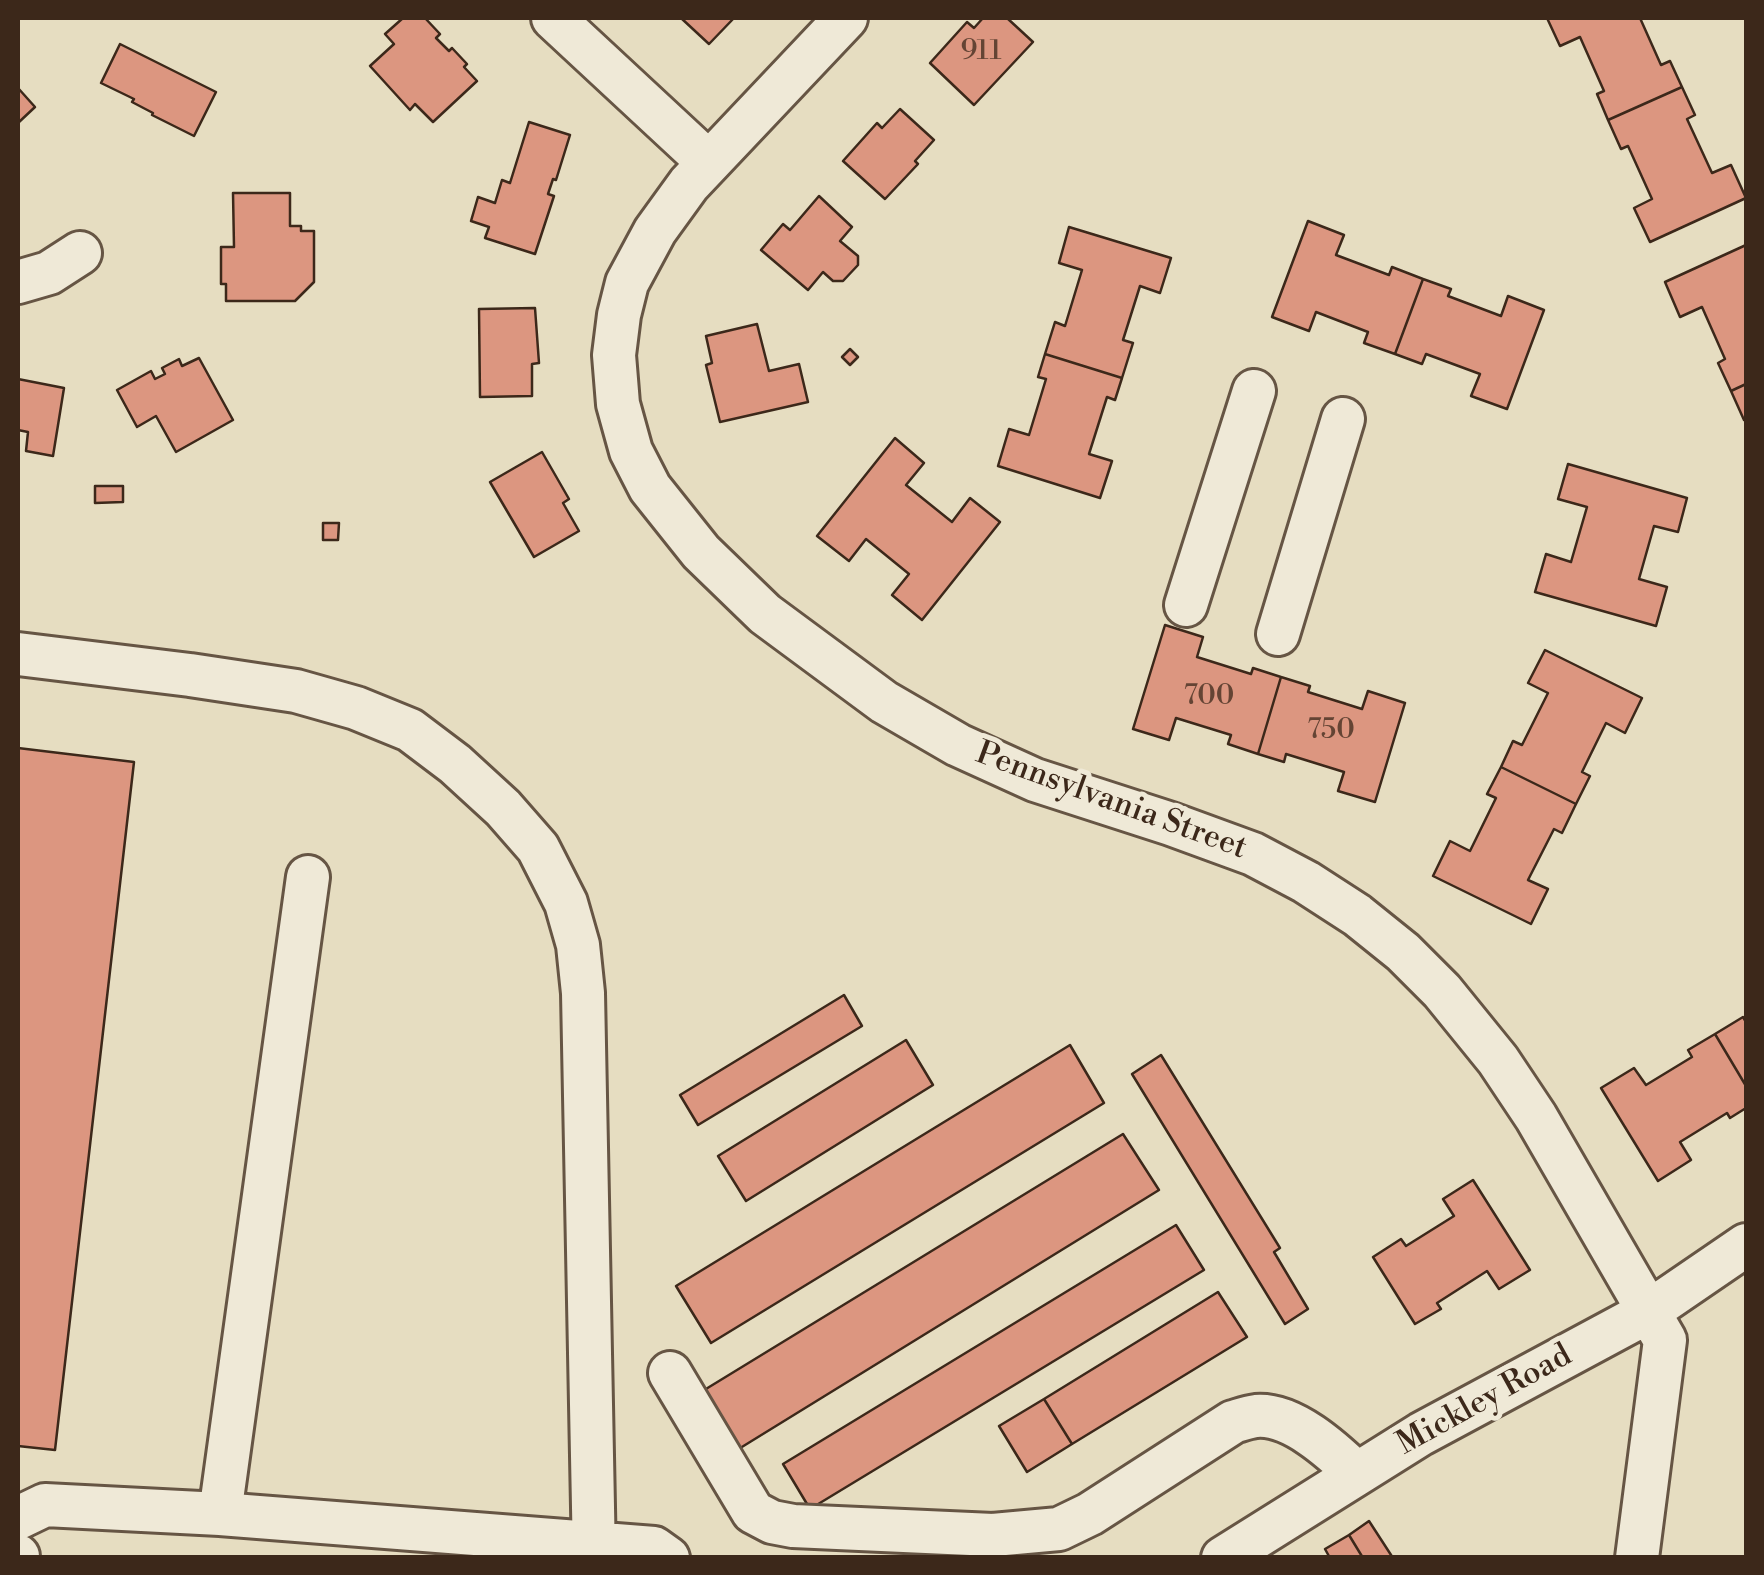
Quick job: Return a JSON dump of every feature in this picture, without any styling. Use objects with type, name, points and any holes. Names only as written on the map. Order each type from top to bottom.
[{"type":"street","points":[[553,18],[708,162]]},
{"type":"street","name":"Pennsylvania Street","points":[[846,18],[689,184],[654,232],[627,282],[614,355],[618,404],[631,451],[650,488],[701,552],[765,614],[884,702],[958,745],[1035,780],[1253,854],[1306,882],[1357,916],[1404,952],[1442,991],[1527,1102],[1664,1340],[1637,1558]]},
{"type":"street","points":[[18,282],[49,273],[80,253]]},
{"type":"street","points":[[1186,605],[1254,391]]},
{"type":"street","points":[[1278,634],[1343,418]]},
{"type":"street","points":[[18,654],[296,691],[356,708],[410,730],[455,764],[503,808],[538,848],[566,903],[578,945],[582,992],[594,1550]]},
{"type":"street","points":[[220,1514],[308,877]]},
{"type":"street","name":"Mickley Road","points":[[1223,1558],[1422,1434],[1648,1312],[1746,1244]]},
{"type":"street","points":[[670,1373],[753,1512],[772,1522],[793,1526],[993,1534],[1060,1529],[1090,1514],[1232,1422],[1258,1415],[1293,1424],[1327,1446],[1357,1474]]},
{"type":"street","points":[[18,1518],[45,1504],[220,1514],[594,1550],[654,1548],[668,1558]]},
{"type":"building","points":[[403,18],[425,18],[440,34],[436,38],[449,51],[452,48],[477,81],[433,122],[415,104],[410,110],[370,66],[394,44],[385,34]]},
{"type":"building","points":[[681,18],[734,18],[709,44]]},
{"type":"building","points":[[983,18],[1007,18],[1033,42],[974,105],[930,63],[967,22],[974,28]]},
{"type":"building","points":[[1547,18],[1640,18],[1661,65],[1670,61],[1682,87],[1608,120],[1597,94],[1604,91],[1580,37],[1560,46]]},
{"type":"building","points":[[120,44],[216,92],[194,136],[101,83]]},
{"type":"building","points":[[1682,87],[1695,115],[1687,119],[1712,173],[1731,165],[1746,198],[1650,242],[1634,208],[1652,199],[1628,146],[1621,149],[1608,120]]},
{"type":"building","points":[[18,88],[35,107],[18,123]]},
{"type":"building","points":[[900,109],[934,140],[915,161],[918,164],[885,199],[843,161],[877,123],[882,128]]},
{"type":"building","points":[[529,122],[570,135],[548,194],[554,196],[535,254],[485,238],[489,227],[471,221],[478,197],[495,203],[502,180],[510,183]]},
{"type":"building","points":[[233,193],[290,193],[290,226],[314,231],[314,282],[295,301],[226,301],[226,284],[221,284],[221,247],[234,247]]},
{"type":"building","points":[[819,196],[852,227],[840,241],[858,256],[858,265],[843,281],[833,281],[823,272],[808,290],[761,250],[783,224],[790,230]]},
{"type":"building","points":[[1308,221],[1344,235],[1336,255],[1389,275],[1392,267],[1423,279],[1395,354],[1364,343],[1368,332],[1316,312],[1309,331],[1272,317]]},
{"type":"building","points":[[1069,227],[1171,258],[1160,293],[1140,286],[1123,340],[1133,343],[1122,378],[1045,354],[1055,322],[1065,326],[1082,270],[1059,263]]},
{"type":"building","points":[[1746,245],[1746,384],[1731,391],[1718,363],[1725,359],[1702,307],[1680,317],[1665,282]]},
{"type":"building","points":[[1423,279],[1451,289],[1448,296],[1501,316],[1508,296],[1544,310],[1507,409],[1471,396],[1480,374],[1426,354],[1422,364],[1395,354]]},
{"type":"building","points":[[535,308],[539,363],[532,364],[532,396],[480,397],[479,309]]},
{"type":"building","points":[[757,324],[769,371],[799,364],[808,402],[720,422],[706,365],[712,363],[706,336]]},
{"type":"building","points":[[850,349],[858,357],[850,365],[842,357]]},
{"type":"building","points":[[1045,354],[1122,378],[1115,400],[1107,397],[1089,454],[1112,461],[1100,498],[998,466],[1009,429],[1029,435],[1046,379],[1038,377]]},
{"type":"building","points":[[199,358],[233,420],[176,452],[156,416],[137,427],[117,390],[151,371],[155,379],[165,374],[162,368],[179,359],[182,366]]},
{"type":"building","points":[[18,379],[64,388],[53,456],[26,451],[28,432],[18,430]]},
{"type":"building","points":[[1746,384],[1746,418],[1744,420],[1731,391]]},
{"type":"building","points":[[895,438],[924,463],[906,485],[952,522],[970,498],[1000,522],[922,620],[892,595],[909,574],[866,539],[849,561],[817,536]]},
{"type":"building","points":[[542,452],[569,499],[563,503],[579,531],[534,557],[490,482]]},
{"type":"building","points":[[1568,464],[1687,498],[1678,532],[1654,526],[1639,579],[1667,587],[1656,626],[1535,592],[1546,554],[1571,562],[1587,507],[1558,499]]},
{"type":"building","points":[[95,486],[123,486],[123,502],[95,503]]},
{"type":"building","points":[[323,523],[339,523],[338,540],[323,540]]},
{"type":"building","points":[[1165,625],[1203,637],[1197,657],[1251,674],[1253,668],[1281,677],[1258,754],[1228,744],[1231,735],[1176,718],[1169,740],[1133,729]]},
{"type":"building","points":[[1545,650],[1642,698],[1625,733],[1606,723],[1582,772],[1590,776],[1576,804],[1501,767],[1513,741],[1522,745],[1548,693],[1528,683]]},
{"type":"building","points":[[1281,677],[1310,686],[1308,692],[1362,709],[1368,691],[1405,703],[1375,802],[1338,791],[1344,772],[1286,754],[1284,762],[1258,754]]},
{"type":"building","points":[[18,748],[134,762],[55,1450],[18,1446]]},
{"type":"building","points":[[1501,767],[1576,804],[1562,833],[1554,829],[1528,880],[1548,889],[1531,924],[1433,876],[1450,841],[1470,851],[1496,798],[1487,794]]},
{"type":"building","points":[[844,995],[862,1026],[698,1125],[680,1095]]},
{"type":"building","points":[[1743,1017],[1746,1022],[1746,1086],[1715,1034]]},
{"type":"building","points":[[1715,1034],[1746,1086],[1746,1108],[1730,1118],[1727,1113],[1680,1142],[1691,1160],[1658,1181],[1601,1088],[1634,1068],[1646,1085],[1692,1057],[1688,1050]]},
{"type":"building","points":[[906,1040],[933,1085],[746,1201],[718,1156]]},
{"type":"building","points":[[1070,1045],[1104,1103],[711,1343],[676,1286]]},
{"type":"building","points":[[1161,1055],[1280,1248],[1274,1252],[1308,1309],[1285,1324],[1132,1074]]},
{"type":"building","points":[[1123,1134],[1159,1190],[737,1450],[701,1392]]},
{"type":"building","points":[[1473,1180],[1530,1270],[1499,1289],[1487,1271],[1437,1303],[1441,1309],[1415,1324],[1373,1257],[1401,1239],[1406,1246],[1454,1216],[1443,1199]]},
{"type":"building","points":[[1176,1225],[1204,1270],[810,1509],[783,1464]]},
{"type":"building","points":[[1218,1292],[1247,1337],[1072,1444],[1044,1399]]},
{"type":"building","points":[[1044,1399],[1072,1444],[1027,1472],[999,1426]]},
{"type":"building","points":[[1369,1521],[1393,1558],[1363,1558],[1349,1535]]},
{"type":"building","points":[[1349,1535],[1363,1558],[1330,1558],[1325,1549]]}]
